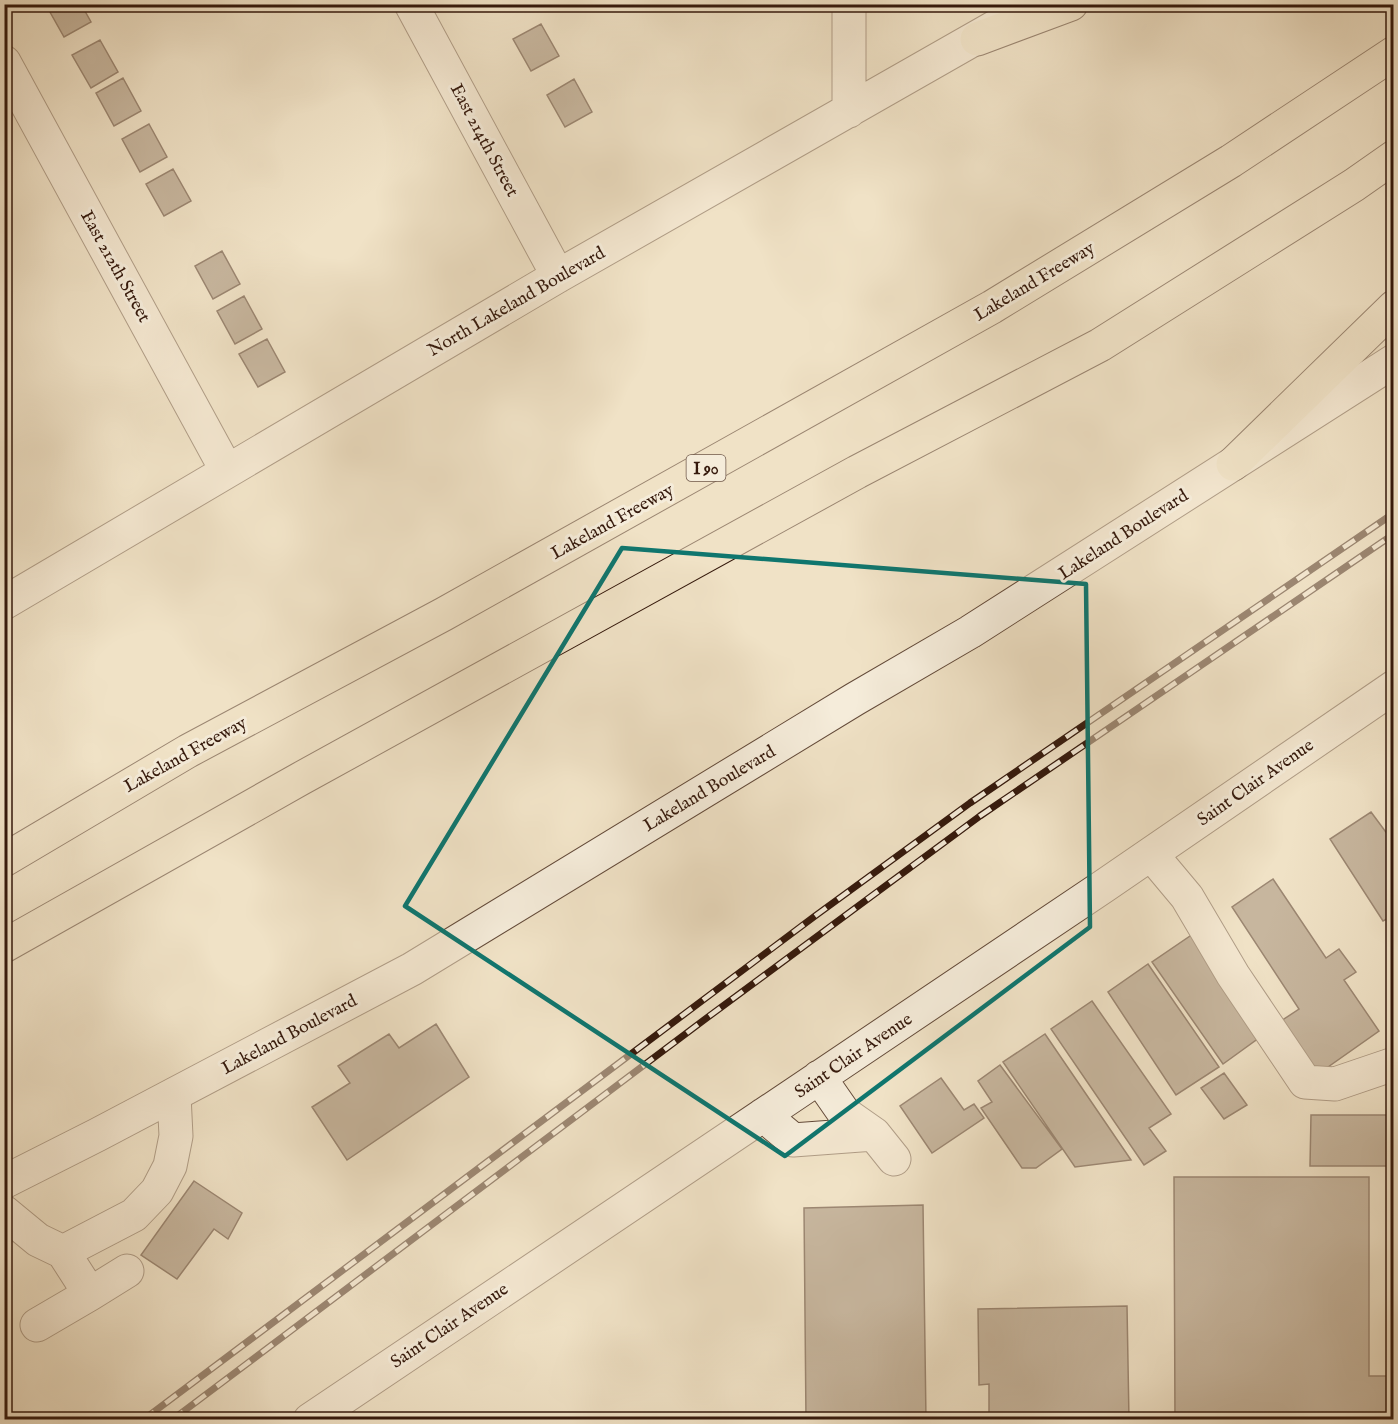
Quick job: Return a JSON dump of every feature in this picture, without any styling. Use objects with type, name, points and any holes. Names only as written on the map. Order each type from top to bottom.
[{"type":"highway","points":[[977,39],[1071,4]]},
{"type":"highway","name":"Lakeland Freeway","points":[[4,860],[188,751],[444,614],[992,307],[1231,161],[1394,53]]},
{"type":"highway","points":[[4,946],[300,779],[857,472],[1100,345],[1354,185],[1394,157]]},
{"type":"highway","points":[[1233,464],[1394,307]]},
{"type":"street","name":"East 214th Street","points":[[411,4],[558,276]]},
{"type":"street","points":[[849,4],[849,111]]},
{"type":"street","name":"North Lakeland Boulevard","points":[[4,603],[558,276],[977,39],[1031,4]]},
{"type":"street","name":"East 212th Street","points":[[4,62],[227,471]]},
{"type":"street","name":"Lakeland Boulevard","points":[[4,1182],[412,969],[855,699],[970,632],[1394,361]]},
{"type":"street","name":"Saint Clair Avenue","points":[[310,1419],[1151,854],[1394,687]]},
{"type":"street","points":[[1151,854],[1187,897],[1233,975],[1305,1082],[1335,1084],[1394,1064]]},
{"type":"street","points":[[763,1115],[793,1140],[884,1147],[844,1113],[819,1077]]},
{"type":"street","points":[[63,1252],[134,1215],[157,1191],[170,1166],[176,1136],[174,1095]]},
{"type":"street","points":[[4,1212],[38,1240],[63,1252],[90,1294]]},
{"type":"street","points":[[37,1325],[127,1271]]},
{"type":"highlighted area","points":[[622,548],[1086,584],[1090,927],[785,1156],[405,906]]},
{"type":"building","points":[[81,4],[91,22],[64,37],[46,5]]},
{"type":"building","points":[[541,24],[559,56],[531,71],[513,39]]},
{"type":"building","points":[[100,40],[118,72],[91,88],[72,55]]},
{"type":"building","points":[[123,78],[141,111],[114,126],[96,93]]},
{"type":"building","points":[[574,79],[592,112],[565,127],[547,95]]},
{"type":"building","points":[[149,124],[167,157],[140,172],[122,139]]},
{"type":"building","points":[[173,169],[191,201],[164,216],[146,184]]},
{"type":"building","points":[[222,251],[240,284],[213,299],[195,266]]},
{"type":"building","points":[[244,296],[262,329],[235,344],[217,311]]},
{"type":"building","points":[[267,339],[285,372],[258,387],[239,354]]},
{"type":"building","points":[[1371,812],[1394,843],[1394,915],[1383,921],[1330,839]]},
{"type":"building","points":[[1273,879],[1326,958],[1339,949],[1356,972],[1344,980],[1379,1031],[1318,1074],[1281,1021],[1299,1009],[1232,907]]},
{"type":"building","points":[[1193,934],[1263,1035],[1223,1064],[1152,962]]},
{"type":"building","points":[[1148,964],[1219,1067],[1176,1095],[1108,992]]},
{"type":"building","points":[[1092,1001],[1171,1114],[1149,1128],[1166,1151],[1144,1165],[1051,1029]]},
{"type":"building","points":[[436,1024],[469,1077],[347,1160],[312,1107],[350,1083],[338,1066],[389,1034],[399,1048]]},
{"type":"building","points":[[1045,1034],[1131,1160],[1075,1167],[1003,1062]]},
{"type":"building","points":[[1000,1065],[1062,1149],[1036,1168],[1022,1168],[981,1108],[992,1102],[978,1081]]},
{"type":"building","points":[[1224,1073],[1247,1105],[1224,1119],[1201,1088]]},
{"type":"building","points":[[941,1078],[964,1110],[974,1104],[984,1118],[932,1153],[900,1106]]},
{"type":"building","points":[[1311,1115],[1394,1115],[1394,1166],[1310,1166]]},
{"type":"building","points":[[1174,1177],[1369,1177],[1369,1376],[1394,1376],[1394,1420],[1175,1420]]},
{"type":"building","points":[[194,1181],[242,1213],[228,1239],[214,1229],[177,1279],[141,1255]]},
{"type":"building","points":[[923,1205],[926,1420],[806,1420],[804,1208]]},
{"type":"building","points":[[1127,1306],[1129,1420],[989,1420],[989,1384],[979,1385],[978,1309]]},
{"type":"railway","points":[[143,1420],[815,916],[970,803],[1394,513]]},
{"type":"railway","points":[[172,1420],[708,1017],[980,816],[1394,534]]}]
